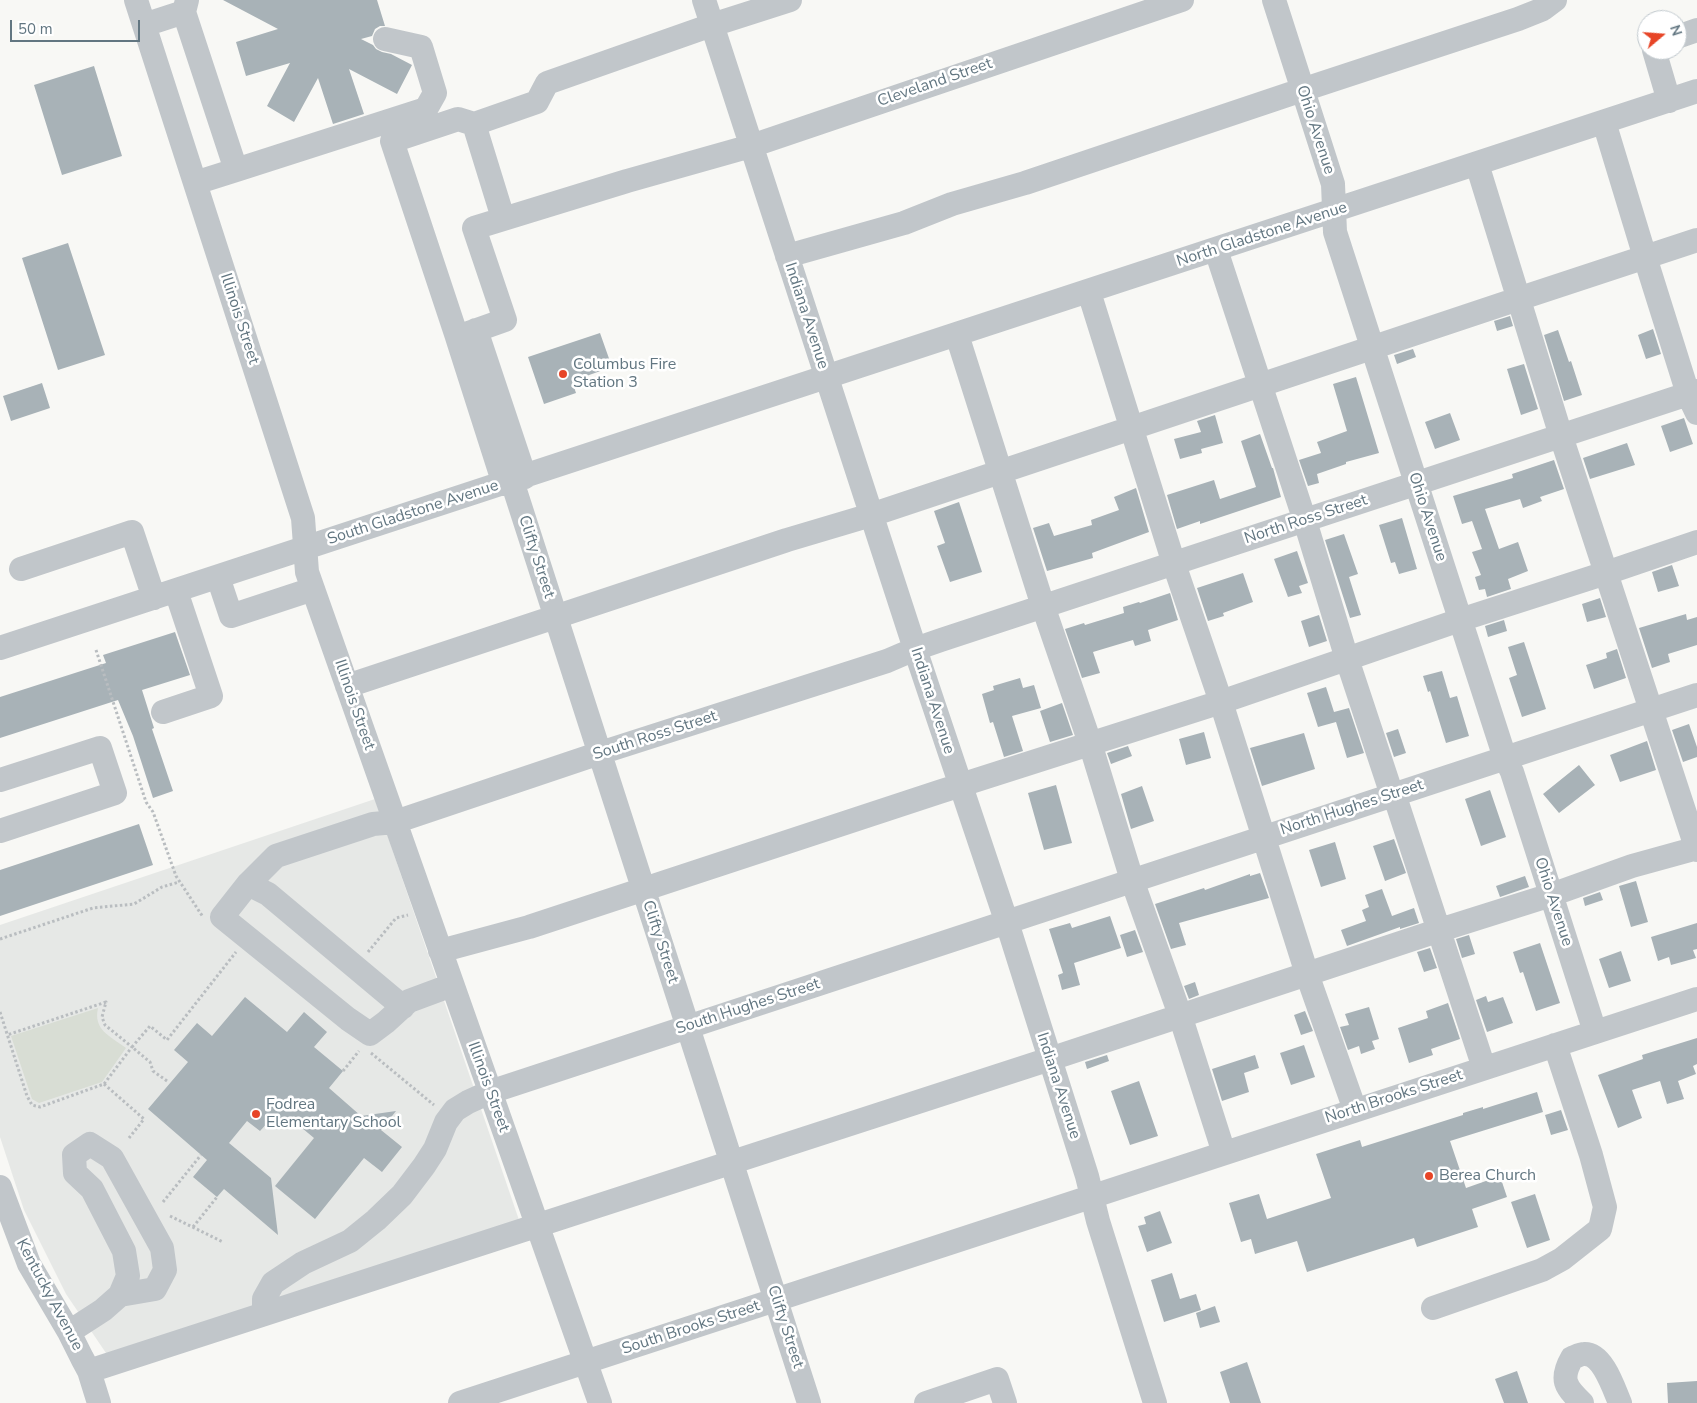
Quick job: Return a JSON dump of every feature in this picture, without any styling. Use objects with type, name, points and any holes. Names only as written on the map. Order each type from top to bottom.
[{"type":"street","name":"Illinois Street","points":[[136,0],[303,518],[308,572],[313,589],[600,1403]]},
{"type":"street","name":"Indiana Avenue","points":[[704,0],[826,378],[1006,922],[1155,1403]]},
{"type":"street","points":[[503,218],[474,124],[537,102],[547,83],[712,25],[790,0]]},
{"type":"street","name":"Cleveland Street","points":[[466,334],[505,320],[474,228],[751,146],[1182,0]]},
{"type":"street","name":"Ohio Avenue","points":[[1274,0],[1333,184],[1335,232],[1505,758],[1512,772],[1552,895],[1594,1032]]},
{"type":"street","points":[[787,256],[904,222],[952,204],[1024,183],[1518,19],[1543,9],[1555,0]]},
{"type":"street","points":[[144,25],[186,6],[236,170]]},
{"type":"street","points":[[195,183],[426,109],[435,93],[421,46],[385,39]]},
{"type":"street","points":[[1657,60],[1669,101]]},
{"type":"street","name":"North Gladstone Avenue","points":[[826,378],[1697,92]]},
{"type":"street","name":"Clifty Street","points":[[474,124],[458,119],[392,141],[466,334],[809,1403]]},
{"type":"street","points":[[1604,122],[1645,258],[1694,399]]},
{"type":"street","points":[[89,1371],[1552,895],[1632,866],[1697,848],[1561,436],[1477,164]]},
{"type":"street","points":[[347,686],[787,540],[871,515],[1132,429],[1518,298],[1697,240]]},
{"type":"street","points":[[1216,250],[1305,521],[1347,659],[1392,795],[1398,806],[1440,930],[1484,1068]]},
{"type":"street","points":[[1090,292],[1174,564],[1221,702],[1307,974],[1355,1110]]},
{"type":"street","points":[[957,335],[1043,606],[1090,743],[1132,880],[1180,1015],[1224,1153]]},
{"type":"street","name":"South Gladstone Avenue","points":[[0,648],[826,378]]},
{"type":"street","name":"North Ross Street","points":[[915,648],[1561,436],[1694,399]]},
{"type":"street","points":[[21,569],[132,532],[154,598]]},
{"type":"street","points":[[440,950],[530,927],[644,890],[960,785],[1221,702],[1460,620],[1697,542]]},
{"type":"street","points":[[218,577],[232,616],[313,589]]},
{"type":"street","points":[[162,712],[211,696],[176,591]]},
{"type":"street","name":"South Ross Street","points":[[403,1007],[370,1034],[348,1019],[222,917],[248,884],[276,856],[373,824],[395,822],[600,753],[887,661],[915,648]]},
{"type":"street","name":"North Hughes Street","points":[[1006,922],[1697,694]]},
{"type":"street","points":[[0,780],[100,748],[115,793],[0,831]]},
{"type":"street","points":[[248,884],[268,894],[403,1007],[409,1001],[452,985]]},
{"type":"street","name":"South Hughes Street","points":[[264,1314],[264,1299],[273,1283],[303,1263],[350,1241],[376,1220],[402,1194],[435,1149],[446,1122],[455,1110],[468,1102],[490,1092],[1006,922]]},
{"type":"street","name":"North Brooks Street","points":[[1092,1197],[1697,999]]},
{"type":"street","points":[[1433,1308],[1542,1270],[1562,1259],[1600,1229],[1605,1207],[1591,1155],[1554,1045]]},
{"type":"street","points":[[69,1332],[103,1310],[120,1294],[128,1276],[124,1251],[92,1189],[75,1173],[74,1155],[90,1144],[112,1158],[162,1248],[165,1270],[155,1289],[120,1294]]},
{"type":"street","name":"South Brooks Street","points":[[460,1403],[1092,1197]]},
{"type":"street","name":"Kentucky Avenue","points":[[2,1199],[29,1264],[69,1332],[89,1371],[99,1403]]},
{"type":"street","points":[[1582,1403],[1566,1385],[1565,1370],[1572,1358],[1584,1354],[1595,1358],[1610,1376],[1620,1403]]},
{"type":"street","points":[[926,1403],[997,1379],[1005,1403]]},
{"type":"path","points":[[0,939],[93,908],[134,904],[162,887],[179,882]]},
{"type":"path","points":[[0,1012],[28,1096],[32,1105],[40,1107],[104,1084],[150,1026],[168,1040],[240,947]]},
{"type":"path","points":[[7,1035],[106,1002],[102,1017],[105,1025],[150,1062],[153,1071],[167,1081]]},
{"type":"path","points":[[343,1071],[362,1046]]},
{"type":"path","points":[[104,1084],[144,1119],[129,1138]]},
{"type":"path","points":[[162,1202],[201,1155]]},
{"type":"path","points":[[193,1227],[217,1198]]},
{"type":"path","points":[[170,1216],[223,1242]]},
{"type":"shaded area","name":"Fodrea Elementary School","points":[[375,799],[519,1220],[108,1356],[66,1294],[24,1210],[0,1137],[0,925]]},
{"type":"shaded area","points":[[98,1008],[97,1016],[100,1027],[126,1048],[102,1082],[39,1103],[32,1099],[11,1036]]},
{"type":"building","points":[[223,0],[377,0],[385,26],[375,29],[372,36],[361,39],[373,45],[376,49],[391,54],[412,65],[397,94],[349,69],[364,114],[333,124],[318,78],[294,122],[267,106],[290,63],[246,76],[236,42],[278,29]]},
{"type":"building","points":[[94,66],[122,156],[62,175],[34,85]]},
{"type":"building","points":[[68,243],[105,355],[58,370],[22,258]]},
{"type":"building","points":[[1510,316],[1513,326],[1497,331],[1494,321]]},
{"type":"building","points":[[1653,329],[1661,354],[1646,359],[1638,335]]},
{"type":"building","points":[[1558,330],[1582,395],[1564,401],[1544,335]]},
{"type":"building","name":"Columbus Fire Station 3","points":[[600,333],[612,367],[572,381],[576,393],[544,404],[528,357]]},
{"type":"building","points":[[1413,349],[1416,357],[1397,364],[1394,355]]},
{"type":"building","points":[[1524,364],[1538,409],[1521,415],[1507,369]]},
{"type":"building","points":[[1356,377],[1379,453],[1346,462],[1346,464],[1317,474],[1319,483],[1308,486],[1299,460],[1321,453],[1317,442],[1347,431],[1333,384]]},
{"type":"building","points":[[42,383],[50,408],[11,421],[3,396]]},
{"type":"building","points":[[1450,413],[1460,440],[1435,449],[1425,422]]},
{"type":"building","points":[[1215,415],[1223,443],[1201,449],[1202,453],[1180,459],[1174,439],[1201,432],[1197,421]]},
{"type":"building","points":[[1684,418],[1693,444],[1670,452],[1661,426]]},
{"type":"building","points":[[1260,434],[1273,468],[1281,497],[1200,524],[1200,521],[1177,529],[1167,495],[1214,480],[1220,499],[1256,487],[1241,441]]},
{"type":"building","points":[[1627,443],[1635,465],[1590,479],[1583,458]]},
{"type":"building","points":[[1554,460],[1564,489],[1540,497],[1542,501],[1523,508],[1520,499],[1485,509],[1499,549],[1518,542],[1528,571],[1508,579],[1511,589],[1487,597],[1485,589],[1479,590],[1475,577],[1481,575],[1472,552],[1482,549],[1472,521],[1462,524],[1453,496],[1513,478],[1512,474]]},
{"type":"building","points":[[1136,488],[1149,532],[1092,553],[1093,558],[1047,571],[1033,528],[1049,523],[1054,536],[1092,525],[1091,520],[1119,510],[1114,497]]},
{"type":"building","points":[[959,502],[982,572],[950,582],[937,546],[945,543],[934,511]]},
{"type":"building","points":[[1402,518],[1417,569],[1399,574],[1395,562],[1391,563],[1379,525]]},
{"type":"building","points":[[1344,534],[1358,574],[1349,577],[1361,615],[1350,618],[1325,540]]},
{"type":"building","points":[[1297,551],[1308,583],[1299,586],[1302,593],[1288,597],[1274,559]]},
{"type":"building","points":[[1672,565],[1679,586],[1658,592],[1652,572]]},
{"type":"building","points":[[1243,573],[1253,602],[1223,613],[1224,616],[1208,621],[1197,588]]},
{"type":"building","points":[[1170,593],[1178,620],[1148,630],[1151,641],[1135,646],[1133,640],[1093,652],[1100,673],[1082,678],[1065,629],[1124,613],[1123,607]]},
{"type":"building","points":[[1600,598],[1606,617],[1587,622],[1582,604]]},
{"type":"building","points":[[1686,614],[1687,620],[1697,617],[1697,645],[1668,654],[1670,662],[1652,668],[1639,628]]},
{"type":"building","points":[[1319,615],[1327,641],[1309,647],[1301,621]]},
{"type":"building","points":[[1504,620],[1507,631],[1488,637],[1485,626]]},
{"type":"building","points":[[175,632],[190,675],[142,690],[154,728],[152,729],[173,791],[153,798],[133,736],[118,700],[0,738],[0,697],[106,663],[103,655]]},
{"type":"building","points":[[1524,642],[1546,709],[1522,717],[1509,678],[1517,675],[1508,647]]},
{"type":"building","points":[[1617,649],[1626,678],[1594,689],[1586,665],[1607,658],[1606,653]]},
{"type":"building","points":[[1442,671],[1450,698],[1457,696],[1469,736],[1446,743],[1430,691],[1428,692],[1423,676]]},
{"type":"building","points":[[1020,678],[1023,688],[1034,685],[1041,708],[1012,716],[1023,751],[1004,757],[993,722],[990,723],[982,694],[994,690],[993,686]]},
{"type":"building","points":[[1326,687],[1334,712],[1349,708],[1364,753],[1347,758],[1336,722],[1318,727],[1307,693]]},
{"type":"building","points":[[1062,703],[1073,735],[1050,742],[1040,711]]},
{"type":"building","points":[[1689,724],[1697,747],[1697,757],[1683,762],[1672,730]]},
{"type":"building","points":[[1398,729],[1406,753],[1394,757],[1386,733]]},
{"type":"building","points":[[1204,732],[1211,758],[1186,765],[1179,739]]},
{"type":"building","points":[[1304,733],[1315,769],[1262,786],[1250,748]]},
{"type":"building","points":[[1647,741],[1656,770],[1620,782],[1610,755]]},
{"type":"building","points":[[1128,746],[1132,756],[1111,764],[1107,753]]},
{"type":"building","points":[[1579,765],[1595,785],[1559,813],[1543,794]]},
{"type":"building","points":[[1056,785],[1072,843],[1044,850],[1028,793]]},
{"type":"building","points":[[1142,786],[1154,821],[1131,829],[1121,794]]},
{"type":"building","points":[[1490,790],[1506,837],[1481,846],[1465,799]]},
{"type":"building","points":[[139,824],[153,865],[0,916],[0,870]]},
{"type":"building","points":[[1394,839],[1406,873],[1385,881],[1373,846]]},
{"type":"building","points":[[1335,842],[1346,879],[1321,887],[1309,850]]},
{"type":"building","points":[[1260,873],[1269,898],[1179,923],[1186,945],[1171,949],[1155,904],[1204,888],[1205,890],[1250,874],[1250,876]]},
{"type":"building","points":[[1525,876],[1529,887],[1500,897],[1496,886]]},
{"type":"building","points":[[1636,881],[1648,922],[1631,927],[1619,886]]},
{"type":"building","points":[[1382,889],[1392,916],[1414,908],[1419,923],[1400,929],[1400,927],[1347,946],[1341,930],[1366,921],[1362,910],[1369,907],[1365,895]]},
{"type":"building","points":[[1600,892],[1603,900],[1585,906],[1583,898]]},
{"type":"building","points":[[1110,916],[1121,948],[1074,963],[1080,985],[1062,990],[1058,975],[1063,973],[1049,929],[1070,923],[1072,928]]},
{"type":"building","points":[[1697,923],[1697,949],[1693,950],[1696,958],[1671,965],[1669,957],[1658,961],[1651,937]]},
{"type":"building","points":[[1135,930],[1143,952],[1127,957],[1120,935]]},
{"type":"building","points":[[1469,935],[1475,954],[1462,958],[1456,939]]},
{"type":"building","points":[[1540,943],[1560,1003],[1536,1011],[1523,972],[1520,973],[1513,952]]},
{"type":"building","points":[[1430,948],[1437,968],[1424,972],[1417,952]]},
{"type":"building","points":[[1621,951],[1631,981],[1609,988],[1599,959]]},
{"type":"building","points":[[1195,982],[1199,995],[1189,999],[1184,986]]},
{"type":"building","points":[[1486,996],[1488,1002],[1503,997],[1513,1023],[1487,1032],[1476,1000]]},
{"type":"building","name":"Fodrea Elementary School","points":[[245,997],[287,1032],[304,1012],[327,1032],[314,1047],[343,1071],[329,1088],[361,1116],[396,1111],[381,1130],[402,1147],[382,1172],[364,1158],[315,1219],[275,1186],[314,1138],[290,1118],[282,1128],[271,1119],[260,1131],[247,1121],[229,1143],[271,1178],[278,1235],[224,1189],[217,1197],[193,1177],[207,1160],[148,1109],[188,1062],[174,1050],[197,1023],[212,1036]]},
{"type":"building","points":[[1448,1003],[1460,1039],[1431,1049],[1433,1055],[1409,1063],[1398,1028],[1428,1018],[1426,1011]]},
{"type":"building","points":[[1369,1007],[1379,1039],[1372,1041],[1375,1049],[1361,1054],[1359,1046],[1348,1050],[1340,1027],[1349,1025],[1345,1014]]},
{"type":"building","points":[[1305,1011],[1313,1031],[1301,1035],[1294,1015]]},
{"type":"building","points":[[1697,1038],[1697,1064],[1693,1066],[1696,1074],[1678,1081],[1684,1099],[1667,1104],[1660,1081],[1632,1090],[1642,1118],[1618,1128],[1598,1075],[1643,1059],[1642,1055]]},
{"type":"building","points":[[1304,1045],[1315,1077],[1291,1085],[1280,1053]]},
{"type":"building","points":[[1107,1055],[1109,1061],[1087,1069],[1085,1062]]},
{"type":"building","points":[[1255,1055],[1259,1068],[1244,1073],[1249,1092],[1222,1101],[1212,1069]]},
{"type":"building","points":[[1139,1081],[1158,1136],[1130,1145],[1111,1091]]},
{"type":"building","name":"Berea Church","points":[[1537,1092],[1543,1112],[1450,1141],[1466,1188],[1500,1176],[1507,1197],[1472,1209],[1478,1227],[1417,1247],[1414,1238],[1307,1272],[1297,1241],[1255,1254],[1251,1239],[1241,1242],[1229,1203],[1259,1194],[1267,1219],[1331,1198],[1316,1154],[1360,1140],[1362,1147],[1463,1115],[1463,1113],[1483,1107],[1483,1109]]},
{"type":"building","points":[[1561,1110],[1568,1130],[1551,1135],[1545,1115]]},
{"type":"building","points":[[1535,1194],[1550,1240],[1527,1248],[1511,1202]]},
{"type":"building","points":[[1160,1211],[1172,1243],[1147,1252],[1138,1226],[1146,1224],[1144,1217]]},
{"type":"building","points":[[1172,1273],[1180,1299],[1196,1294],[1201,1310],[1164,1322],[1151,1280]]},
{"type":"building","points":[[1215,1306],[1220,1322],[1200,1328],[1196,1313]]},
{"type":"building","points":[[1247,1362],[1261,1403],[1230,1403],[1220,1372]]},
{"type":"building","points":[[1517,1371],[1528,1403],[1504,1403],[1495,1379]]},
{"type":"building","points":[[1697,1381],[1697,1403],[1668,1403],[1667,1383]]},
{"type":"place","name":"Columbus Fire Station 3","points":[[563,374]]},
{"type":"place","name":"Fodrea Elementary School","points":[[256,1114]]},
{"type":"place","name":"Berea Church","points":[[1429,1176]]}]
